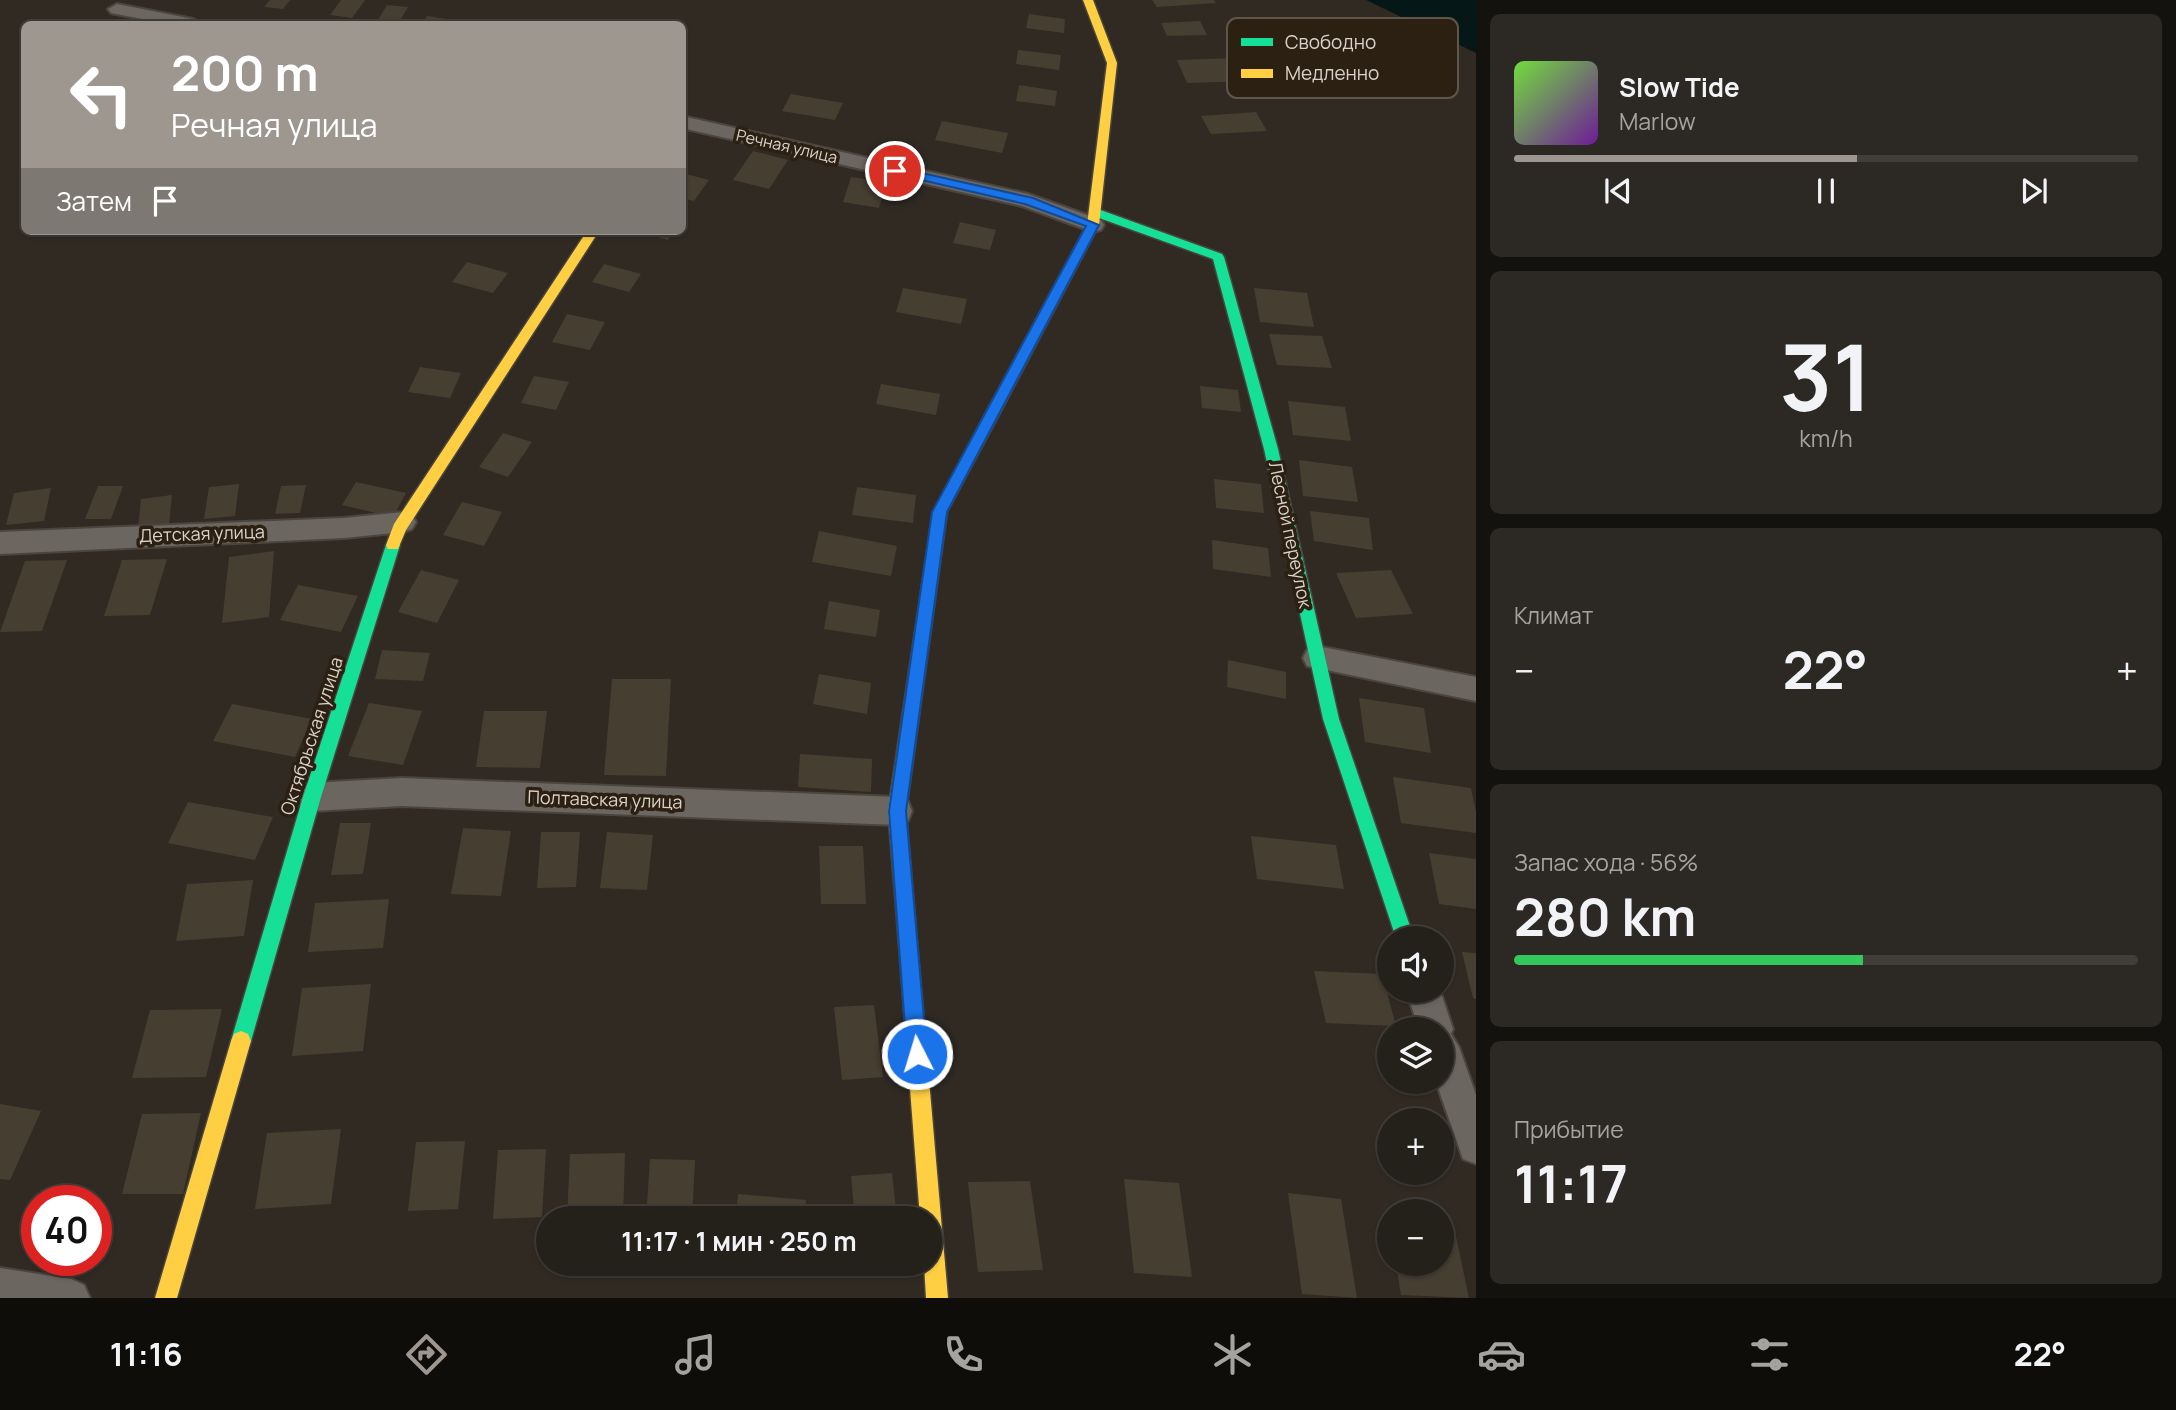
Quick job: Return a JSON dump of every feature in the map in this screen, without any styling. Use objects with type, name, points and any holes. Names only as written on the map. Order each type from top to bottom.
[{"type":"street","points":[[937,1298],[897,811],[940,512],[1094,218],[1112,63],[1088,0]]},
{"type":"street","points":[[117,9],[178,21]]},
{"type":"street","name":"Речная улица","points":[[686,123],[1094,218]]},
{"type":"street","name":"Лесной переулок","points":[[1094,218],[1218,257],[1271,449],[1331,719],[1401,926]]},
{"type":"street","name":"Октябрьская улица","points":[[166,1298],[312,797],[399,528],[590,235]]},
{"type":"street","name":"Детская улица","points":[[0,543],[403,523]]},
{"type":"street","points":[[1317,658],[1476,689]]},
{"type":"street","name":"Полтавская улица","points":[[312,797],[402,792],[897,811]]},
{"type":"street","points":[[1454,1081],[1476,1146]]},
{"type":"street","points":[[0,1287],[71,1298]]},
{"type":"shaded area","points":[[1366,0],[1476,0],[1476,53],[1458,44],[1458,18],[1403,18]]},
{"type":"building","points":[[270,0],[290,0],[283,9],[264,7]]},
{"type":"building","points":[[341,0],[365,0],[352,18],[330,15]]},
{"type":"building","points":[[1152,0],[1214,0],[1216,3],[1157,7]]},
{"type":"building","points":[[387,5],[408,7],[400,21],[377,21]]},
{"type":"building","points":[[1029,14],[1065,19],[1064,33],[1026,28]]},
{"type":"building","points":[[427,16],[460,21],[424,21]]},
{"type":"building","points":[[1200,21],[1207,35],[1167,36],[1161,23]]},
{"type":"building","points":[[1018,50],[1061,55],[1059,70],[1016,64]]},
{"type":"building","points":[[1227,58],[1227,82],[1187,83],[1177,60]]},
{"type":"building","points":[[1019,85],[1057,91],[1055,106],[1016,101]]},
{"type":"building","points":[[791,94],[843,103],[835,120],[782,111]]},
{"type":"building","points":[[1256,112],[1267,131],[1211,134],[1201,116]]},
{"type":"building","points":[[942,121],[1008,133],[1002,153],[935,140]]},
{"type":"building","points":[[753,151],[788,160],[769,189],[733,180]]},
{"type":"building","points":[[686,174],[709,180],[694,201],[686,199]]},
{"type":"building","points":[[851,177],[887,182],[879,208],[843,202]]},
{"type":"building","points":[[960,222],[996,230],[990,250],[953,243]]},
{"type":"building","points":[[651,235],[671,235],[668,240]]},
{"type":"building","points":[[467,262],[508,273],[493,293],[452,282]]},
{"type":"building","points":[[604,264],[641,274],[629,292],[592,282]]},
{"type":"building","points":[[903,288],[967,299],[961,324],[896,312]]},
{"type":"building","points":[[1254,288],[1307,293],[1314,327],[1260,322]]},
{"type":"building","points":[[567,314],[605,322],[590,350],[552,342]]},
{"type":"building","points":[[1269,334],[1322,336],[1332,368],[1277,365]]},
{"type":"building","points":[[420,367],[461,373],[450,398],[408,392]]},
{"type":"building","points":[[534,376],[569,382],[556,410],[521,403]]},
{"type":"building","points":[[881,384],[940,394],[936,415],[876,404]]},
{"type":"building","points":[[1200,386],[1238,390],[1241,412],[1202,408]]},
{"type":"building","points":[[1288,401],[1345,407],[1351,441],[1293,435]]},
{"type":"building","points":[[503,433],[532,442],[508,477],[479,467]]},
{"type":"building","points":[[1299,460],[1352,467],[1358,502],[1303,496]]},
{"type":"building","points":[[1214,479],[1261,484],[1264,513],[1216,508]]},
{"type":"building","points":[[356,482],[406,493],[393,517],[342,505]]},
{"type":"building","points":[[239,484],[235,516],[204,519],[209,487]]},
{"type":"building","points":[[306,485],[300,513],[275,514],[281,486]]},
{"type":"building","points":[[98,486],[123,486],[111,519],[85,519]]},
{"type":"building","points":[[857,487],[916,495],[913,523],[852,515]]},
{"type":"building","points":[[51,488],[44,521],[6,525],[14,493]]},
{"type":"building","points":[[172,495],[169,524],[138,528],[141,499]]},
{"type":"building","points":[[462,502],[502,512],[484,546],[443,535]]},
{"type":"building","points":[[1310,511],[1369,518],[1373,550],[1314,541]]},
{"type":"building","points":[[819,531],[897,546],[891,576],[812,562]]},
{"type":"building","points":[[1212,540],[1268,548],[1271,577],[1213,569]]},
{"type":"building","points":[[274,551],[269,617],[222,623],[229,557]]},
{"type":"building","points":[[167,559],[150,615],[104,616],[122,560]]},
{"type":"building","points":[[67,560],[42,631],[0,632],[25,561]]},
{"type":"building","points":[[421,570],[459,580],[437,623],[398,612]]},
{"type":"building","points":[[1391,570],[1413,614],[1356,618],[1336,573]]},
{"type":"building","points":[[298,585],[358,596],[341,632],[280,620]]},
{"type":"building","points":[[829,601],[880,610],[876,637],[824,629]]},
{"type":"building","points":[[382,650],[430,653],[423,681],[375,679]]},
{"type":"building","points":[[1228,660],[1286,672],[1286,699],[1227,687]]},
{"type":"building","points":[[819,674],[871,683],[867,714],[813,704]]},
{"type":"building","points":[[612,679],[671,679],[666,776],[604,775]]},
{"type":"building","points":[[1359,698],[1424,708],[1431,753],[1365,742]]},
{"type":"building","points":[[369,703],[422,711],[403,765],[348,756]]},
{"type":"building","points":[[232,704],[312,719],[295,757],[213,741]]},
{"type":"building","points":[[484,711],[547,711],[540,768],[476,767]]},
{"type":"building","points":[[800,754],[872,759],[871,792],[798,787]]},
{"type":"building","points":[[1393,777],[1471,788],[1476,812],[1476,833],[1401,823]]},
{"type":"building","points":[[188,802],[273,817],[255,860],[168,843]]},
{"type":"building","points":[[340,823],[371,823],[363,874],[331,875]]},
{"type":"building","points":[[463,828],[511,831],[501,896],[451,894]]},
{"type":"building","points":[[541,832],[580,832],[576,887],[537,888]]},
{"type":"building","points":[[607,832],[653,835],[647,890],[600,888]]},
{"type":"building","points":[[1251,836],[1336,845],[1344,889],[1257,879]]},
{"type":"building","points":[[819,846],[863,846],[866,904],[821,904]]},
{"type":"building","points":[[1429,853],[1476,859],[1476,909],[1439,904]]},
{"type":"building","points":[[253,880],[244,936],[176,941],[187,884]]},
{"type":"building","points":[[389,899],[383,948],[308,952],[315,903]]},
{"type":"building","points":[[1462,952],[1476,953],[1476,999],[1473,998]]},
{"type":"building","points":[[1314,971],[1377,974],[1377,1003],[1390,1003],[1394,1017],[1377,1017],[1377,1025],[1326,1023]]},
{"type":"building","points":[[371,984],[363,1051],[292,1056],[302,988]]},
{"type":"building","points":[[874,1005],[883,1077],[842,1080],[834,1007]]},
{"type":"building","points":[[222,1009],[206,1077],[132,1078],[150,1010]]},
{"type":"building","points":[[0,1104],[41,1111],[10,1180],[0,1179]]},
{"type":"building","points":[[201,1113],[183,1194],[122,1194],[142,1114]]},
{"type":"building","points":[[341,1129],[331,1204],[255,1209],[267,1133]]},
{"type":"building","points":[[465,1141],[458,1209],[408,1211],[416,1142]]},
{"type":"building","points":[[546,1149],[543,1206],[536,1206],[536,1217],[493,1219],[498,1150]]},
{"type":"building","points":[[625,1153],[623,1206],[568,1206],[570,1154]]},
{"type":"building","points":[[650,1159],[695,1160],[693,1206],[647,1206]]},
{"type":"building","points":[[892,1173],[896,1206],[854,1206],[851,1176]]},
{"type":"building","points":[[1124,1179],[1179,1183],[1192,1277],[1134,1273]]},
{"type":"building","points":[[1030,1181],[1043,1270],[978,1272],[968,1182]]},
{"type":"building","points":[[1288,1193],[1341,1199],[1357,1298],[1302,1294]]},
{"type":"building","points":[[738,1194],[806,1200],[806,1206],[737,1206]]},
{"type":"building","points":[[1454,1227],[1469,1298],[1401,1295],[1398,1276],[1454,1276]]},
{"type":"traffic: fast","points":[[1095,212],[1218,257],[1271,449],[1331,719],[1401,926]]},
{"type":"traffic: fast","points":[[905,907],[897,811],[940,512],[995,409]]},
{"type":"traffic: fast","points":[[241,1041],[312,797],[393,545]]},
{"type":"traffic: slow","points":[[995,409],[1093,225],[1112,63],[1088,0]]},
{"type":"traffic: slow","points":[[393,545],[399,528],[590,235]]},
{"type":"traffic: slow","points":[[905,907],[937,1298]]},
{"type":"traffic: slow","points":[[166,1298],[241,1041]]},
{"type":"route","points":[[895,171],[1028,201],[1093,225],[940,512],[897,811],[917,1054]]}]
